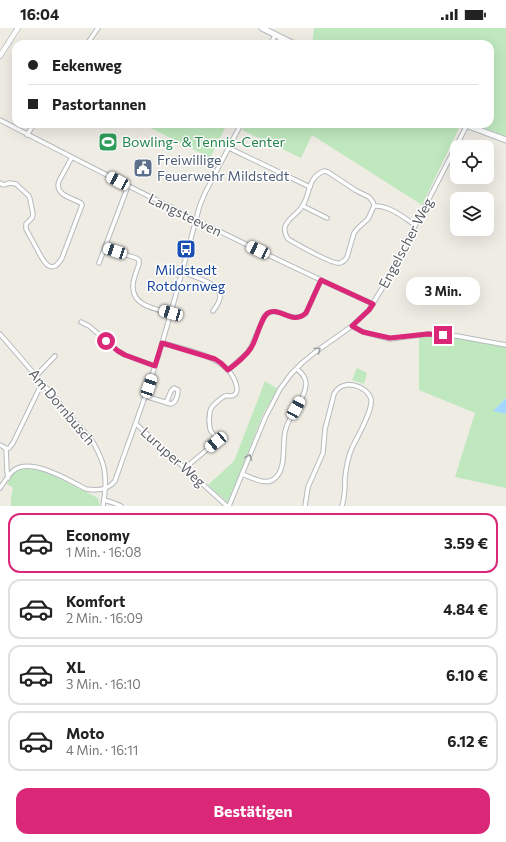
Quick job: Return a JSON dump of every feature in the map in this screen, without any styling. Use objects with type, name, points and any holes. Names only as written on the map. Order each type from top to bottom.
[{"type":"main road","points":[[262,28],[285,40]]},
{"type":"main road","points":[[473,128],[506,140]]},
{"type":"street","points":[[0,56],[18,28]]},
{"type":"street","points":[[93,36],[94,28]]},
{"type":"street","points":[[90,40],[98,28]]},
{"type":"street","points":[[273,40],[275,35]]},
{"type":"street","name":"Langsteeven","points":[[0,120],[12,126]]},
{"type":"street","name":"Langsteeven","points":[[15,128],[196,220],[373,304]]},
{"type":"street","points":[[27,134],[31,128]]},
{"type":"street","points":[[0,488],[13,471],[18,468],[29,466],[46,470],[86,489],[105,489],[111,486],[115,481],[155,366],[200,205],[239,128]]},
{"type":"street","name":"Engelscher Weg","points":[[228,506],[265,418],[284,383],[296,369],[314,353],[352,326],[369,310],[415,225],[464,128]]},
{"type":"street","points":[[229,148],[310,187]]},
{"type":"street","points":[[0,183],[3,185],[10,183],[16,184],[29,196],[33,214],[32,218],[26,224],[26,229],[43,260],[47,265],[54,267],[58,265],[62,258],[82,205],[58,190],[59,181],[72,157]]},
{"type":"street","points":[[324,171],[369,197],[373,202],[374,206],[368,219],[354,233],[345,260],[340,263],[335,263],[320,256],[288,239],[285,235],[285,226],[303,206],[310,187],[314,178],[319,173],[324,171]]},
{"type":"street","points":[[99,263],[128,186]]},
{"type":"street","points":[[303,206],[327,218]]},
{"type":"street","points":[[374,206],[387,208],[415,225]]},
{"type":"street","points":[[105,248],[139,260],[132,286],[136,298],[145,305],[171,313]]},
{"type":"street","points":[[182,272],[210,283],[216,287],[220,297],[213,311]]},
{"type":"street","points":[[228,370],[252,347],[264,317],[268,313],[276,312],[298,318],[306,313],[321,280]]},
{"type":"street","points":[[81,322],[89,326],[118,351],[155,366]]},
{"type":"street","points":[[352,326],[363,332],[390,338],[428,334],[458,336],[506,345]]},
{"type":"street","name":"Am Dornbusch","points":[[0,334],[93,442],[100,454],[104,468],[105,489],[103,506]]},
{"type":"street","points":[[162,343],[215,359],[221,363],[234,377],[237,385],[237,390],[233,396],[225,397],[211,408],[210,429],[216,436],[216,442],[185,468]]},
{"type":"street","points":[[36,376],[55,356]]},
{"type":"street","points":[[242,474],[268,482],[275,478],[278,474],[282,466],[285,431],[304,393],[306,385],[305,378],[296,369]]},
{"type":"street","points":[[6,449],[9,448],[13,442],[42,383]]},
{"type":"street","points":[[305,506],[308,487],[323,454],[325,428],[334,394],[340,386],[345,384],[358,386],[366,391],[371,400],[366,422],[350,453],[345,476],[342,506]]},
{"type":"street","points":[[145,396],[166,403]]},
{"type":"street","name":"Luruper Weg","points":[[136,424],[228,506]]},
{"type":"street","points":[[0,444],[6,449],[8,478]]},
{"type":"street","points":[[104,500],[121,506]]},
{"type":"green space","points":[[314,28],[506,28],[506,137],[484,128],[494,128],[494,40],[312,40]]},
{"type":"green space","points":[[151,128],[225,128],[210,158]]},
{"type":"green space","points":[[243,128],[459,128],[453,140],[450,140],[450,147],[422,205],[312,135],[301,158],[242,130]]},
{"type":"green space","points":[[428,336],[455,337],[506,347],[506,398],[494,410],[506,414],[506,488],[455,477],[475,413],[419,390],[419,338]]},
{"type":"green space","points":[[357,368],[367,373],[364,384],[352,380]]},
{"type":"green space","points":[[265,381],[278,389],[263,414],[228,503],[208,485],[234,461]]},
{"type":"green space","points":[[30,467],[40,469],[98,498],[100,506],[11,506],[13,488],[7,484],[11,476],[16,471]]},
{"type":"water","points":[[506,398],[506,414],[493,411]]},
{"type":"place","name":"Bowling- & Tennis-Center","points":[[108,142]]},
{"type":"place","name":"Freiwillige Feuerwehr Mildstedt","points":[[143,168]]},
{"type":"place","name":"Mildstedt Rotdornweg","points":[[186,249]]},
{"type":"route","points":[[106,341],[125,355],[155,366],[162,343],[215,359],[228,370],[236,364],[252,347],[264,317],[268,313],[276,312],[295,318],[298,318],[306,313],[321,280],[373,304],[362,318],[352,326],[363,332],[390,338],[428,334],[443,335]]}]
